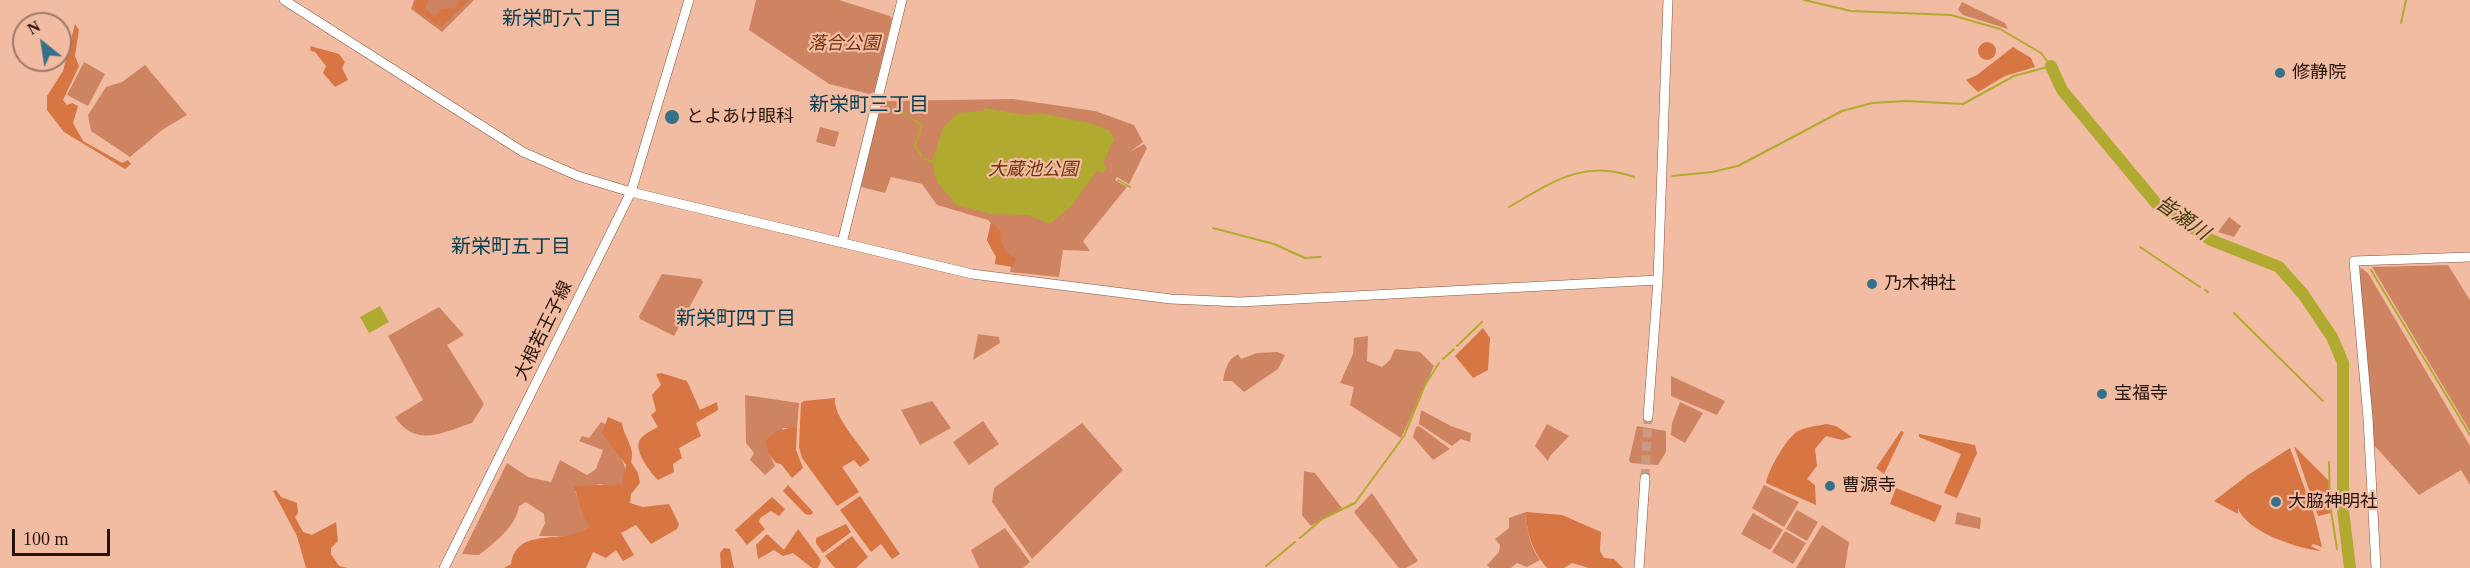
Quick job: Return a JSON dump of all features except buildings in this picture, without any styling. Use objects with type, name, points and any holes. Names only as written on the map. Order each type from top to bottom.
[{"type":"street","points":[[284,0],[523,152],[578,176],[631,192],[972,274],[1171,299],[1235,302],[1658,280]]},
{"type":"street","name":"大根若王子線","points":[[444,568],[631,192],[689,0]]},
{"type":"street","points":[[842,243],[902,0]]},
{"type":"street","points":[[1648,417],[1658,280],[1668,0]]},
{"type":"street","points":[[2376,568],[2368,418],[2354,261],[2470,257]]},
{"type":"street","points":[[1639,568],[1645,478]]},
{"type":"green space","points":[[414,0],[474,0],[442,32],[411,9]]},
{"type":"green space","name":"落合公園","points":[[756,0],[839,0],[890,16],[892,19],[874,92],[869,94],[829,84],[749,30]]},
{"type":"green space","points":[[1962,2],[2005,23],[2008,29],[1963,15],[1958,10]]},
{"type":"green space","points":[[84,62],[105,74],[88,106],[67,95]]},
{"type":"green space","points":[[145,65],[187,115],[162,130],[130,157],[91,131],[88,115],[106,87],[122,82]]},
{"type":"green space","name":"大蔵池公園","points":[[1013,99],[1095,111],[1134,125],[1143,142],[1130,152],[1144,144],[1147,148],[1129,184],[1117,177],[1115,180],[1127,187],[1083,241],[1090,251],[1063,250],[1059,277],[1010,272],[1011,266],[995,264],[996,257],[987,240],[991,223],[988,220],[937,205],[922,184],[891,177],[885,193],[861,187],[880,104],[884,101]]},
{"type":"green space","points":[[820,127],[839,132],[835,147],[816,142]]},
{"type":"green space","points":[[2229,217],[2241,226],[2234,237],[2218,232]]},
{"type":"green space","points":[[2448,265],[2470,300],[2470,431],[2372,267]]},
{"type":"green space","points":[[2361,268],[2368,273],[2470,446],[2470,485],[2461,470],[2419,495],[2374,445],[2359,271]]},
{"type":"green space","points":[[662,274],[701,279],[703,282],[674,336],[640,319],[639,316]]},
{"type":"green space","points":[[439,307],[464,335],[447,345],[484,404],[472,423],[440,434],[420,435],[403,427],[395,417],[423,400],[388,336]]},
{"type":"green space","points":[[978,334],[999,337],[1000,343],[973,360]]},
{"type":"green space","points":[[1368,336],[1367,361],[1382,367],[1390,360],[1395,349],[1420,352],[1434,366],[1401,438],[1350,405],[1354,387],[1340,383],[1353,354],[1354,338]]},
{"type":"green space","points":[[1277,352],[1285,355],[1278,369],[1244,392],[1232,381],[1223,381],[1229,362],[1234,356],[1238,354],[1241,359],[1257,353]]},
{"type":"green space","points":[[1671,376],[1725,401],[1717,415],[1671,396]]},
{"type":"green space","points":[[745,395],[799,403],[797,428],[783,428],[770,455],[775,466],[765,475],[750,460],[754,453],[746,443]]},
{"type":"green space","points":[[932,401],[951,428],[920,445],[901,410]]},
{"type":"green space","points":[[1680,402],[1703,413],[1685,443],[1671,435],[1672,423]]},
{"type":"green space","points":[[1421,410],[1451,426],[1471,433],[1470,442],[1461,439],[1452,446],[1419,424]]},
{"type":"green space","points":[[983,421],[999,444],[969,465],[953,442]]},
{"type":"green space","points":[[601,422],[605,424],[609,440],[623,461],[625,476],[622,484],[617,487],[600,484],[575,491],[589,526],[578,534],[539,536],[545,523],[544,514],[526,502],[519,506],[514,521],[509,527],[479,555],[462,554],[507,463],[528,477],[551,482],[560,460],[587,475],[596,469],[603,450],[579,441],[582,436],[589,438]]},
{"type":"green space","points":[[1082,423],[1123,470],[1032,559],[992,502],[994,488]]},
{"type":"green space","points":[[1547,424],[1569,436],[1548,461],[1535,446]]},
{"type":"green space","points":[[1419,426],[1450,449],[1433,460],[1413,437],[1416,427]]},
{"type":"green space","points":[[1637,426],[1666,431],[1666,452],[1658,465],[1631,463],[1629,460]]},
{"type":"green space","points":[[1304,471],[1315,473],[1342,508],[1311,526],[1302,515]]},
{"type":"green space","points":[[1764,485],[1799,502],[1784,527],[1752,508]]},
{"type":"green space","points":[[1372,493],[1418,561],[1406,568],[1399,568],[1354,512]]},
{"type":"green space","points":[[1797,510],[1818,522],[1807,541],[1786,529]]},
{"type":"green space","points":[[1526,512],[1531,543],[1540,560],[1527,567],[1517,563],[1511,568],[1490,568],[1487,565],[1499,552],[1500,545],[1495,539],[1509,528],[1509,518]]},
{"type":"green space","points":[[1957,512],[1981,518],[1980,529],[1955,524]]},
{"type":"green space","points":[[1753,513],[1783,530],[1770,550],[1741,534]]},
{"type":"green space","points":[[1822,525],[1849,542],[1845,568],[1796,568]]},
{"type":"green space","points":[[1005,528],[1030,562],[1023,568],[979,568],[971,550]]},
{"type":"green space","points":[[1785,531],[1806,543],[1793,564],[1772,552]]},
{"type":"shaded area","points":[[415,0],[428,0],[425,7],[434,17],[442,9],[455,8],[459,0],[469,0],[441,27],[414,9]]},
{"type":"shaded area","points":[[75,24],[79,30],[75,56],[79,66],[63,100],[67,105],[72,103],[78,106],[73,123],[83,141],[122,163],[128,160],[131,164],[125,169],[64,132],[47,110],[47,96],[62,72],[72,72],[72,36]]},
{"type":"shaded area","points":[[1987,42],[1993,45],[1996,51],[1993,57],[1987,60],[1981,57],[1978,51],[1981,45]]},
{"type":"shaded area","points":[[310,46],[339,54],[345,62],[342,68],[348,80],[335,87],[323,73],[326,66],[315,52],[311,51]]},
{"type":"shaded area","points":[[2013,47],[2031,58],[2035,67],[2005,76],[1978,92],[1966,80],[1977,75]]},
{"type":"shaded area","points":[[984,108],[1025,115],[1041,113],[1094,124],[1110,131],[1114,139],[1103,163],[1107,168],[1103,173],[1097,171],[1072,205],[1050,224],[1028,215],[992,214],[956,205],[937,182],[932,162],[943,128],[958,113],[984,111]]},
{"type":"shaded area","points":[[988,219],[1001,232],[1002,245],[1006,251],[1016,258],[1013,267],[995,264],[996,257],[987,240],[991,223]]},
{"type":"shaded area","points":[[380,306],[389,322],[369,333],[360,317]]},
{"type":"shaded area","points":[[1483,328],[1490,338],[1488,370],[1473,378],[1455,356]]},
{"type":"shaded area","points":[[661,373],[687,381],[700,410],[717,402],[718,410],[696,423],[701,436],[679,448],[682,458],[673,464],[674,472],[658,480],[644,462],[638,447],[639,442],[647,433],[658,427],[651,415],[656,411],[652,395],[661,385],[656,374]]},
{"type":"shaded area","points":[[835,398],[835,405],[842,421],[870,460],[860,467],[854,460],[842,467],[859,492],[837,506],[802,458],[799,447],[801,403]]},
{"type":"shaded area","points":[[608,417],[622,423],[631,447],[631,462],[638,473],[640,483],[631,494],[630,503],[643,507],[669,504],[679,524],[677,529],[651,544],[636,525],[621,533],[634,555],[623,561],[616,550],[606,558],[593,552],[586,568],[504,568],[511,564],[515,551],[523,544],[533,540],[580,532],[589,526],[574,486],[622,484],[626,465],[602,433]]},
{"type":"shaded area","points":[[1826,424],[1836,426],[1852,437],[1842,440],[1826,436],[1815,449],[1817,466],[1807,479],[1815,485],[1816,505],[1766,483],[1779,454],[1794,434],[1804,428]]},
{"type":"shaded area","points":[[792,427],[797,428],[796,450],[803,468],[792,478],[781,464],[776,463],[772,458],[766,440],[775,432]]},
{"type":"shaded area","points":[[1901,431],[1904,432],[1884,474],[1876,468]]},
{"type":"shaded area","points":[[1919,434],[1975,445],[1977,453],[1957,498],[1944,493],[1961,454],[1919,437]]},
{"type":"shaded area","points":[[2294,446],[2329,481],[2331,513],[2318,516]]},
{"type":"shaded area","points":[[2290,448],[2314,514],[2322,547],[2313,544],[2311,546],[2321,551],[2286,543],[2251,524],[2238,508],[2238,514],[2214,501],[2248,475]]},
{"type":"shaded area","points":[[788,485],[813,512],[811,515],[805,514],[783,491]]},
{"type":"shaded area","points":[[1896,488],[1942,506],[1935,522],[1890,504]]},
{"type":"shaded area","points":[[276,490],[281,497],[297,503],[298,513],[295,517],[303,532],[312,535],[336,522],[338,541],[331,548],[331,554],[339,566],[348,568],[306,568],[297,536],[273,491]]},
{"type":"shaded area","points":[[860,496],[900,554],[892,559],[881,544],[871,552],[840,510]]},
{"type":"shaded area","points":[[772,497],[785,509],[779,516],[771,511],[760,518],[759,522],[765,529],[747,545],[735,530]]},
{"type":"shaded area","points":[[1526,512],[1562,515],[1601,532],[1600,551],[1604,558],[1614,559],[1623,568],[1589,568],[1572,563],[1564,568],[1547,568],[1531,542]]},
{"type":"shaded area","points":[[846,524],[851,532],[823,553],[816,543],[816,538]]},
{"type":"shaded area","points":[[798,529],[821,561],[818,568],[812,568],[793,553],[783,556],[774,550],[758,559],[756,545],[767,534],[784,550]]},
{"type":"shaded area","points":[[852,536],[868,557],[856,568],[835,568],[825,556]]},
{"type":"shaded area","points":[[724,548],[730,549],[734,568],[721,568],[720,553]]},
{"type":"waterway","points":[[1672,176],[1712,172],[1738,166],[1842,111],[1872,103],[1906,101],[1963,104],[2014,76],[2051,66],[2041,53],[2000,29],[1951,15],[1851,11],[1804,0]]},
{"type":"waterway","points":[[2401,23],[2406,0]]},
{"type":"waterway","name":"皆瀬川","points":[[2051,66],[2062,90],[2156,203],[2211,240],[2279,267],[2303,294],[2332,337],[2343,363],[2343,510],[2350,568]]},
{"type":"waterway","points":[[894,108],[908,116]]},
{"type":"waterway","points":[[911,118],[922,125],[915,146],[922,157]]},
{"type":"waterway","points":[[925,159],[933,162]]},
{"type":"waterway","points":[[1509,207],[1554,182],[1584,172],[1599,170],[1634,177]]},
{"type":"waterway","points":[[1118,180],[1130,187]]},
{"type":"waterway","points":[[1213,228],[1274,244],[1305,258],[1321,257]]},
{"type":"waterway","points":[[2140,247],[2200,287]]},
{"type":"waterway","points":[[2371,270],[2470,435]]},
{"type":"waterway","points":[[2234,313],[2323,401]]},
{"type":"waterway","points":[[1457,346],[1482,322]]},
{"type":"waterway","points":[[1443,359],[1454,349]]},
{"type":"waterway","points":[[1300,538],[1322,519],[1355,503],[1404,436],[1425,385],[1439,363]]},
{"type":"waterway","points":[[2329,462],[2330,504],[2337,549]]},
{"type":"waterway","points":[[1266,566],[1295,542]]},
{"type":"tunnel","points":[[1645,478],[1648,417]]},
{"type":"place","name":"修静院","points":[[2280,73]]},
{"type":"place","name":"とよあけ眼科","points":[[672,117]]},
{"type":"place","name":"乃木神社","points":[[1872,284]]},
{"type":"place","name":"宝福寺","points":[[2102,394]]},
{"type":"place","name":"曹源寺","points":[[1830,486]]},
{"type":"place","name":"大脇神明社","points":[[2276,502]]},
{"type":"district","name":"新栄町六丁目","points":[[562,20]]},
{"type":"district","name":"新栄町三丁目","points":[[869,106]]},
{"type":"district","name":"新栄町五丁目","points":[[511,248]]},
{"type":"district","name":"新栄町四丁目","points":[[736,320]]}]
